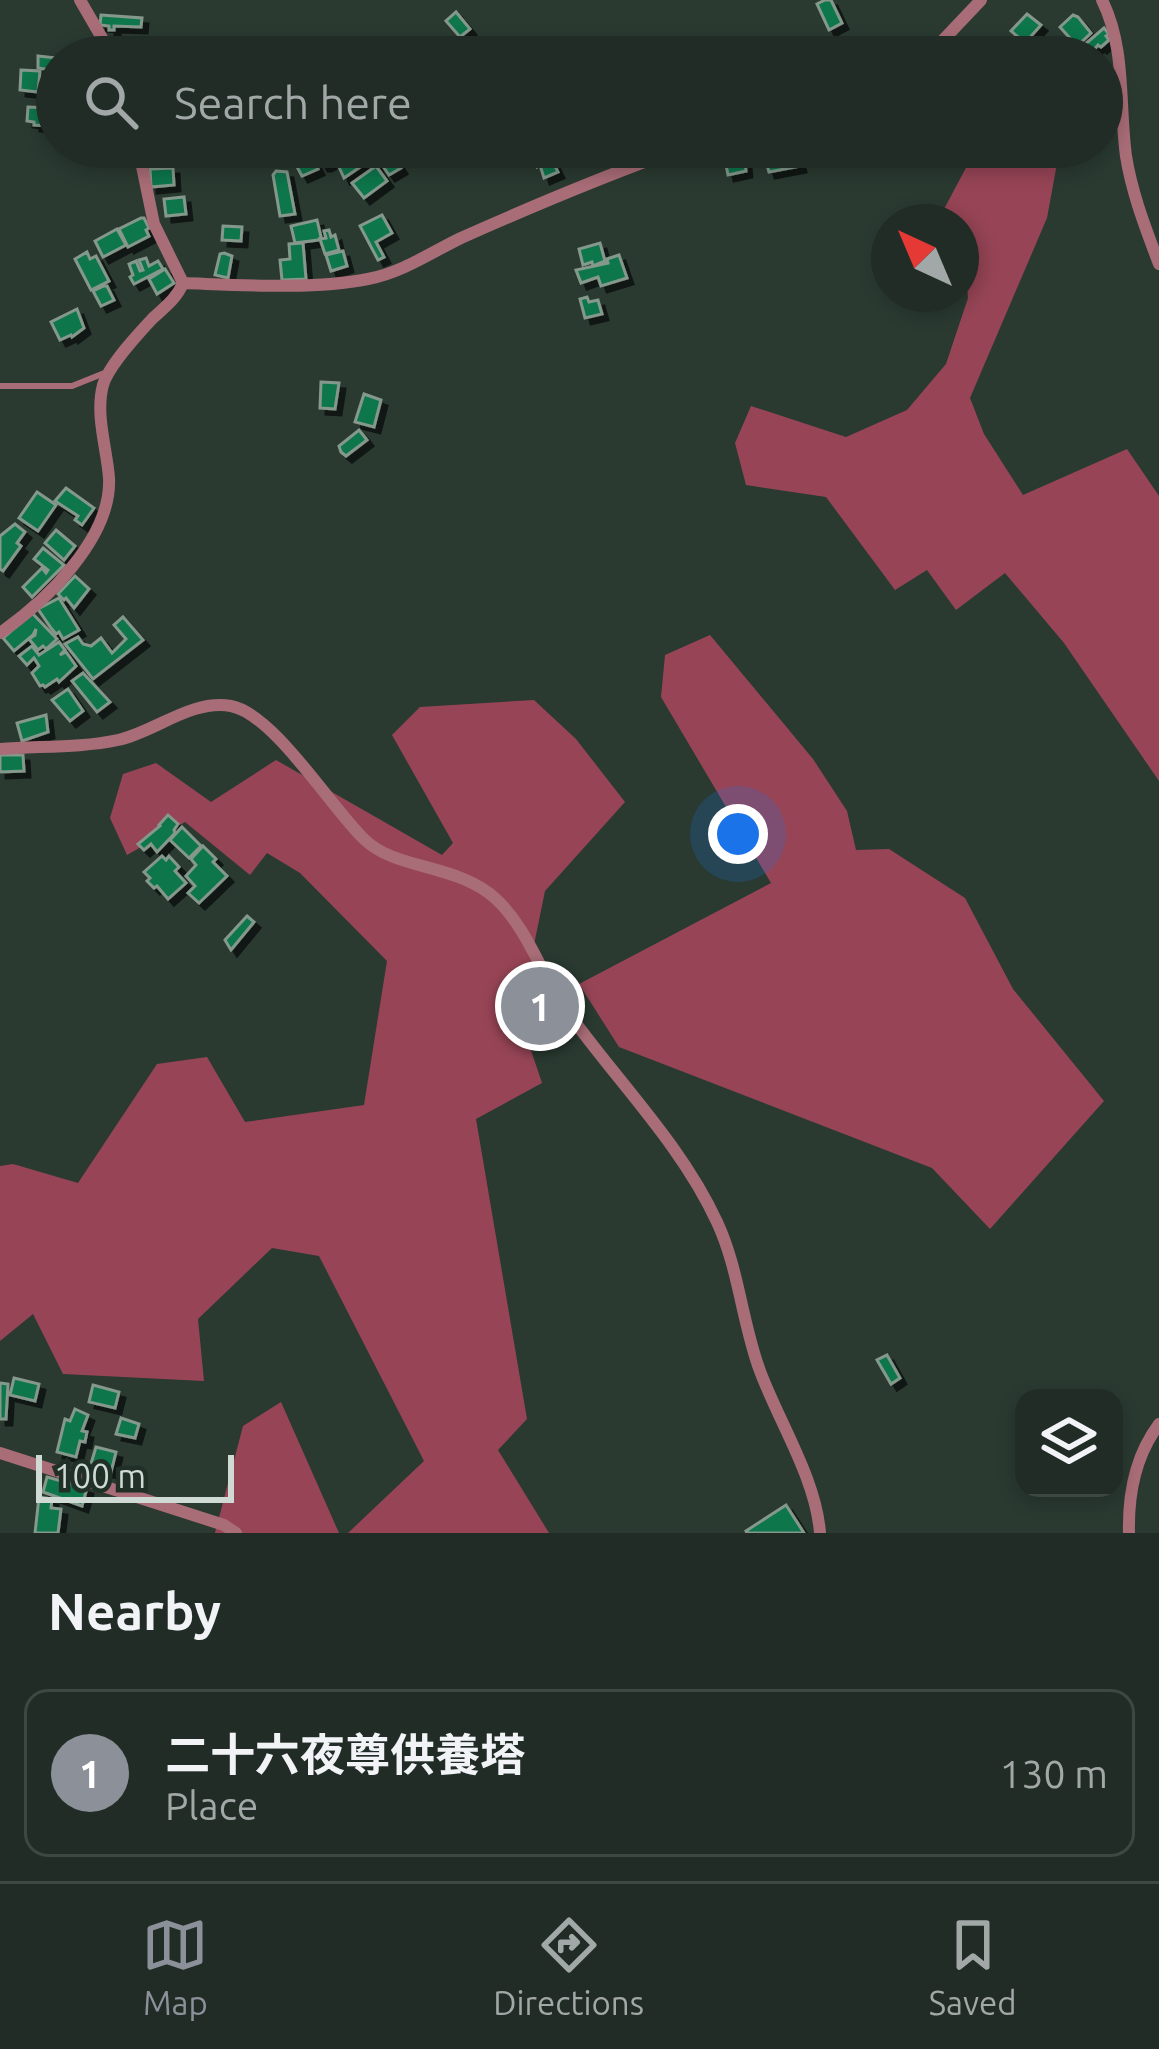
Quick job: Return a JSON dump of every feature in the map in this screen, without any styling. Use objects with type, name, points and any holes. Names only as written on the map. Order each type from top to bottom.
[{"type":"street","points":[[80,0],[101,36]]},
{"type":"street","points":[[947,36],[981,0]]},
{"type":"street","points":[[1102,0],[1115,36]]},
{"type":"street","points":[[1123,108],[1128,166],[1159,264]]},
{"type":"street","points":[[142,168],[154,224],[183,283]]},
{"type":"street","points":[[183,283],[275,286],[370,279],[418,263],[455,241],[629,168]]},
{"type":"street","points":[[0,633],[68,575],[101,520],[109,494],[100,401],[104,382],[183,283]]},
{"type":"street","points":[[0,749],[115,740],[209,706],[231,706],[261,723],[374,848],[458,876],[496,898],[522,931],[560,1001],[652,1120],[708,1204],[724,1239],[758,1365],[807,1483],[820,1533]]},
{"type":"street","points":[[1129,1533],[1128,1508],[1139,1457],[1159,1424]]},
{"type":"street","points":[[0,1453],[224,1525],[236,1533]]},
{"type":"lane","points":[[0,386],[72,386],[110,371]]},
{"type":"shaded area","points":[[966,168],[1056,168],[1047,218],[970,398],[984,434],[1023,495],[1127,449],[1159,496],[1159,781],[1064,643],[1005,573],[956,610],[927,570],[895,590],[826,497],[746,485],[735,443],[751,406],[846,437],[907,410],[946,364],[963,312],[979,312],[979,204],[947,204]]},
{"type":"shaded area","points":[[710,635],[813,759],[847,811],[856,850],[889,849],[965,898],[1013,989],[1104,1101],[990,1229],[932,1168],[619,1047],[579,984],[771,883],[661,697],[665,655]]},
{"type":"shaded area","points":[[534,700],[576,739],[625,802],[545,891],[527,979],[512,994],[542,1083],[476,1119],[527,1419],[498,1450],[549,1533],[348,1533],[424,1461],[319,1256],[272,1248],[198,1319],[204,1381],[63,1374],[33,1314],[0,1341],[0,1166],[13,1164],[78,1183],[157,1064],[207,1057],[245,1122],[364,1105],[387,961],[300,873],[267,853],[250,875],[185,822],[127,855],[110,818],[123,774],[156,763],[211,802],[276,760],[442,855],[453,843],[392,735],[420,707]]},
{"type":"shaded area","points":[[281,1402],[339,1533],[215,1533],[243,1426]]},
{"type":"building","points":[[831,0],[842,23],[829,30],[817,4]]},
{"type":"building","points":[[456,12],[470,29],[459,36],[446,21]]},
{"type":"building","points":[[1027,14],[1041,25],[1031,36],[1011,31]]},
{"type":"building","points":[[101,15],[142,18],[141,27],[109,30],[100,25]]},
{"type":"building","points":[[1073,15],[1091,33],[1068,36],[1060,27]]},
{"type":"building","points":[[21,70],[36,71],[36,92],[20,90]]},
{"type":"building","points":[[28,107],[36,107],[36,125],[27,121]]},
{"type":"building","points":[[173,168],[174,185],[151,187],[150,169]]},
{"type":"building","points":[[339,168],[359,168],[344,178]]},
{"type":"building","points":[[373,168],[387,181],[364,198],[352,183]]},
{"type":"building","points":[[541,168],[556,168],[558,172],[544,178]]},
{"type":"building","points":[[727,168],[746,168],[746,171],[728,175]]},
{"type":"building","points":[[276,171],[287,172],[295,214],[280,216]]},
{"type":"building","points":[[184,197],[186,214],[166,216],[164,199]]},
{"type":"building","points":[[382,215],[392,233],[376,242],[384,257],[378,260],[360,226]]},
{"type":"building","points":[[141,218],[149,236],[128,247],[119,229]]},
{"type":"building","points":[[317,220],[321,237],[295,243],[291,226]]},
{"type":"building","points":[[223,226],[242,227],[241,241],[222,240]]},
{"type":"building","points":[[117,229],[126,245],[103,257],[95,241]]},
{"type":"building","points":[[329,230],[339,250],[325,254],[320,239]]},
{"type":"building","points":[[303,243],[306,279],[282,280],[280,260],[290,259],[289,244]]},
{"type":"building","points":[[600,243],[605,261],[583,265],[579,249]]},
{"type":"building","points":[[343,251],[347,266],[331,271],[326,255]]},
{"type":"building","points":[[87,252],[90,259],[96,256],[109,281],[91,290],[75,259]]},
{"type":"building","points":[[224,253],[232,256],[228,278],[215,275]]},
{"type":"building","points":[[619,255],[627,278],[601,286],[598,277],[581,283],[576,270],[608,263],[607,259]]},
{"type":"building","points":[[146,258],[149,266],[158,261],[163,269],[134,284],[129,264],[136,261],[143,270],[139,260]]},
{"type":"building","points":[[165,269],[174,283],[157,294],[149,279]]},
{"type":"building","points":[[104,286],[114,300],[101,306],[93,291]]},
{"type":"building","points":[[587,297],[589,302],[598,300],[602,314],[585,318],[580,299]]},
{"type":"building","points":[[77,309],[84,328],[60,340],[51,322]]},
{"type":"building","points":[[321,382],[339,383],[335,409],[320,408]]},
{"type":"building","points":[[364,394],[381,400],[374,427],[355,422]]},
{"type":"building","points":[[359,430],[367,440],[346,456],[339,446]]},
{"type":"building","points":[[66,488],[94,508],[82,525],[75,520],[78,516],[55,501]]},
{"type":"building","points":[[37,492],[56,505],[38,531],[19,518]]},
{"type":"building","points":[[15,524],[25,532],[3,571],[0,536]]},
{"type":"building","points":[[56,530],[75,546],[64,560],[45,543]]},
{"type":"building","points":[[43,548],[64,565],[32,597],[23,587],[42,568],[48,570],[34,559]]},
{"type":"building","points":[[75,576],[89,589],[74,608],[58,594]]},
{"type":"building","points":[[59,598],[79,630],[63,639],[38,609]]},
{"type":"building","points":[[32,613],[57,639],[38,650],[29,639],[36,629],[14,651],[3,638]]},
{"type":"building","points":[[123,617],[143,640],[93,679],[65,644],[78,637],[91,646],[101,638],[112,653],[126,639],[114,625]]},
{"type":"building","points":[[59,642],[65,650],[60,655],[66,652],[76,666],[59,682],[40,686],[32,673],[39,666],[34,658],[27,665],[19,656],[32,646],[39,655]]},
{"type":"building","points":[[83,673],[110,702],[97,712],[72,681]]},
{"type":"building","points":[[68,689],[83,711],[70,721],[52,700]]},
{"type":"building","points":[[46,715],[48,732],[22,741],[17,723]]},
{"type":"building","points":[[0,755],[23,755],[24,771],[0,772]]},
{"type":"building","points":[[168,815],[178,824],[175,833],[157,852],[151,844],[144,850],[138,844]]},
{"type":"building","points":[[182,827],[201,846],[189,858],[170,840]]},
{"type":"building","points":[[203,846],[227,876],[199,903],[188,893],[195,886],[186,876],[196,865],[191,859]]},
{"type":"building","points":[[162,856],[166,860],[169,856],[179,867],[175,871],[186,883],[168,899],[147,881],[150,878],[144,872]]},
{"type":"building","points":[[247,916],[254,922],[231,950],[225,940]]},
{"type":"building","points":[[887,1355],[900,1378],[891,1384],[877,1360]]},
{"type":"building","points":[[14,1378],[39,1384],[35,1401],[10,1395]]},
{"type":"building","points":[[0,1383],[8,1384],[6,1419],[0,1419]]},
{"type":"building","points":[[93,1385],[119,1392],[115,1408],[89,1402]]},
{"type":"building","points":[[75,1409],[88,1415],[82,1431],[87,1432],[85,1442],[80,1441],[76,1457],[57,1452],[65,1419],[70,1421]]},
{"type":"building","points":[[121,1418],[139,1424],[135,1438],[116,1434]]},
{"type":"building","points":[[96,1447],[116,1452],[111,1472],[90,1467]]},
{"type":"building","points":[[47,1477],[87,1488],[82,1506],[43,1492]]},
{"type":"building","points":[[39,1497],[52,1499],[51,1508],[61,1509],[58,1533],[35,1533]]},
{"type":"building","points":[[786,1505],[804,1533],[747,1533],[746,1531]]},
{"type":"place","name":"二十六夜尊供養塔","points":[[540,1006]]}]
